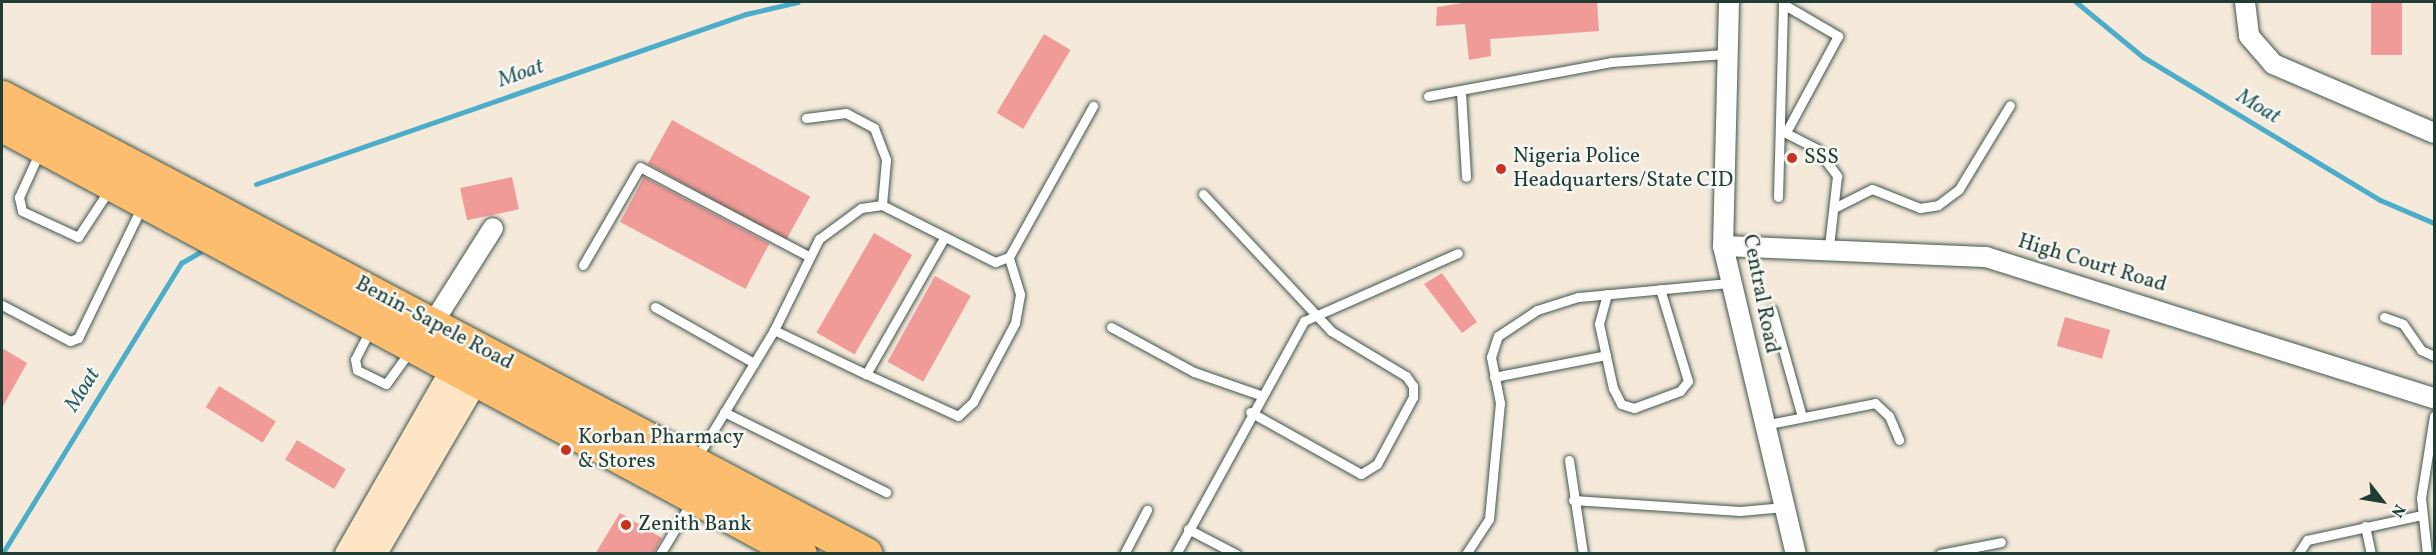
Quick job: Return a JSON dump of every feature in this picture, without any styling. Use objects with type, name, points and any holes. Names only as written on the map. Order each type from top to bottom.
[{"type":"highway","name":"Benin-Sapele Road","points":[[2,97],[689,479],[795,552]]},
{"type":"highway","name":"Benin-Sapele Road","points":[[2,125],[374,321],[423,333],[465,373],[689,479],[866,554]]},
{"type":"main road","points":[[348,554],[465,373]]},
{"type":"main road","points":[[372,554],[465,373]]},
{"type":"street","name":"Central Road","points":[[1729,2],[1725,54],[1723,246],[1729,283],[1796,554]]},
{"type":"street","points":[[2245,2],[2249,36],[2273,64],[2434,133]]},
{"type":"street","points":[[423,333],[493,228]]},
{"type":"street","name":"High Court Road","points":[[1723,246],[1829,246],[1986,257],[2434,398]]},
{"type":"lane","points":[[1783,3],[1838,36],[1783,131]]},
{"type":"lane","points":[[1778,197],[1783,131],[1783,3]]},
{"type":"lane","points":[[1428,96],[1461,92],[1611,62],[1725,54]]},
{"type":"lane","points":[[1461,92],[1466,177]]},
{"type":"lane","points":[[1836,207],[1872,189],[1920,208],[1938,205],[1959,189],[2010,105]]},
{"type":"lane","points":[[660,554],[689,479],[724,412],[774,330],[819,239],[846,218],[882,205],[995,262],[1009,257],[1092,106]]},
{"type":"lane","points":[[806,118],[846,113],[874,128],[886,160],[882,205]]},
{"type":"lane","points":[[1783,131],[1817,149],[1831,163],[1837,176],[1836,207],[1829,246]]},
{"type":"lane","points":[[42,146],[19,204],[70,236],[83,234],[113,182]]},
{"type":"lane","points":[[583,265],[640,167],[810,257]]},
{"type":"lane","points":[[1203,194],[1314,315],[1351,346],[1406,376],[1413,386],[1413,397],[1377,464],[1362,474],[1250,412]]},
{"type":"lane","points":[[2,305],[70,341],[78,338],[146,199]]},
{"type":"lane","points":[[866,374],[944,238]]},
{"type":"lane","points":[[1176,554],[1294,333],[1314,315],[1458,253]]},
{"type":"lane","points":[[774,330],[958,416],[967,411],[1015,323],[1020,294],[1009,257]]},
{"type":"lane","points":[[1466,554],[1489,519],[1500,403],[1494,377],[1492,346],[1510,324],[1578,297],[1729,283]]},
{"type":"lane","points":[[1607,294],[1599,316],[1606,355],[1624,407],[1684,388],[1688,373],[1660,289]]},
{"type":"lane","points":[[655,307],[754,363]]},
{"type":"lane","points":[[1772,310],[1802,417]]},
{"type":"lane","points":[[2384,316],[2403,324],[2421,350],[2434,356]]},
{"type":"lane","points":[[374,321],[355,359],[357,370],[391,382],[423,333]]},
{"type":"lane","points":[[1112,327],[1194,372],[1260,395]]},
{"type":"lane","points":[[1494,377],[1606,355]]},
{"type":"lane","points":[[1764,425],[1875,403],[1889,416],[1899,440]]},
{"type":"lane","points":[[724,412],[886,492]]},
{"type":"lane","points":[[2427,554],[2422,515],[2426,448],[2434,416]]},
{"type":"lane","points":[[1569,460],[1573,500],[1583,554]]},
{"type":"lane","points":[[1573,500],[1740,511],[1784,507]]},
{"type":"lane","points":[[1124,554],[1147,510]]},
{"type":"lane","points":[[2298,554],[2307,540],[2422,515]]},
{"type":"lane","points":[[2365,526],[2371,554]]},
{"type":"lane","points":[[1188,529],[1236,554]]},
{"type":"lane","points":[[1940,554],[2001,542]]},
{"type":"building","points":[[1469,2],[1597,2],[1599,31],[1490,39],[1491,56],[1469,60],[1465,24],[1436,26],[1437,7]]},
{"type":"building","points":[[2371,2],[2402,2],[2402,55],[2371,55]]},
{"type":"building","points":[[1044,34],[1071,50],[1023,129],[997,113]]},
{"type":"building","points":[[672,120],[810,197],[786,240],[648,164]]},
{"type":"building","points":[[512,177],[519,209],[467,220],[460,188]]},
{"type":"building","points":[[644,177],[769,244],[745,289],[620,222]]},
{"type":"building","points":[[874,233],[912,255],[855,355],[816,333]]},
{"type":"building","points":[[1442,273],[1477,322],[1462,333],[1424,284]]},
{"type":"building","points":[[935,276],[971,296],[923,382],[887,362]]},
{"type":"building","points":[[2065,317],[2110,330],[2102,359],[2057,346]]},
{"type":"building","points":[[2,348],[27,363],[2,408]]},
{"type":"building","points":[[219,386],[276,422],[263,443],[206,407]]},
{"type":"building","points":[[297,440],[346,469],[334,489],[285,460]]},
{"type":"building","name":"Zenith Bank","points":[[620,513],[662,538],[653,554],[595,554]]},
{"type":"waterway","name":"Moat","points":[[256,184],[746,14],[798,2]]},
{"type":"waterway","name":"Moat","points":[[2076,2],[2143,57],[2380,200],[2434,223]]},
{"type":"waterway","name":"Moat","points":[[2,554],[181,263],[200,252]]},
{"type":"place","name":"SSS","points":[[1792,158]]},
{"type":"place","name":"Nigeria Police Headquarters/State CID","points":[[1501,169]]},
{"type":"place","name":"Korban Pharmacy & Stores","points":[[566,450]]},
{"type":"place","name":"Zenith Bank","points":[[626,525]]}]
